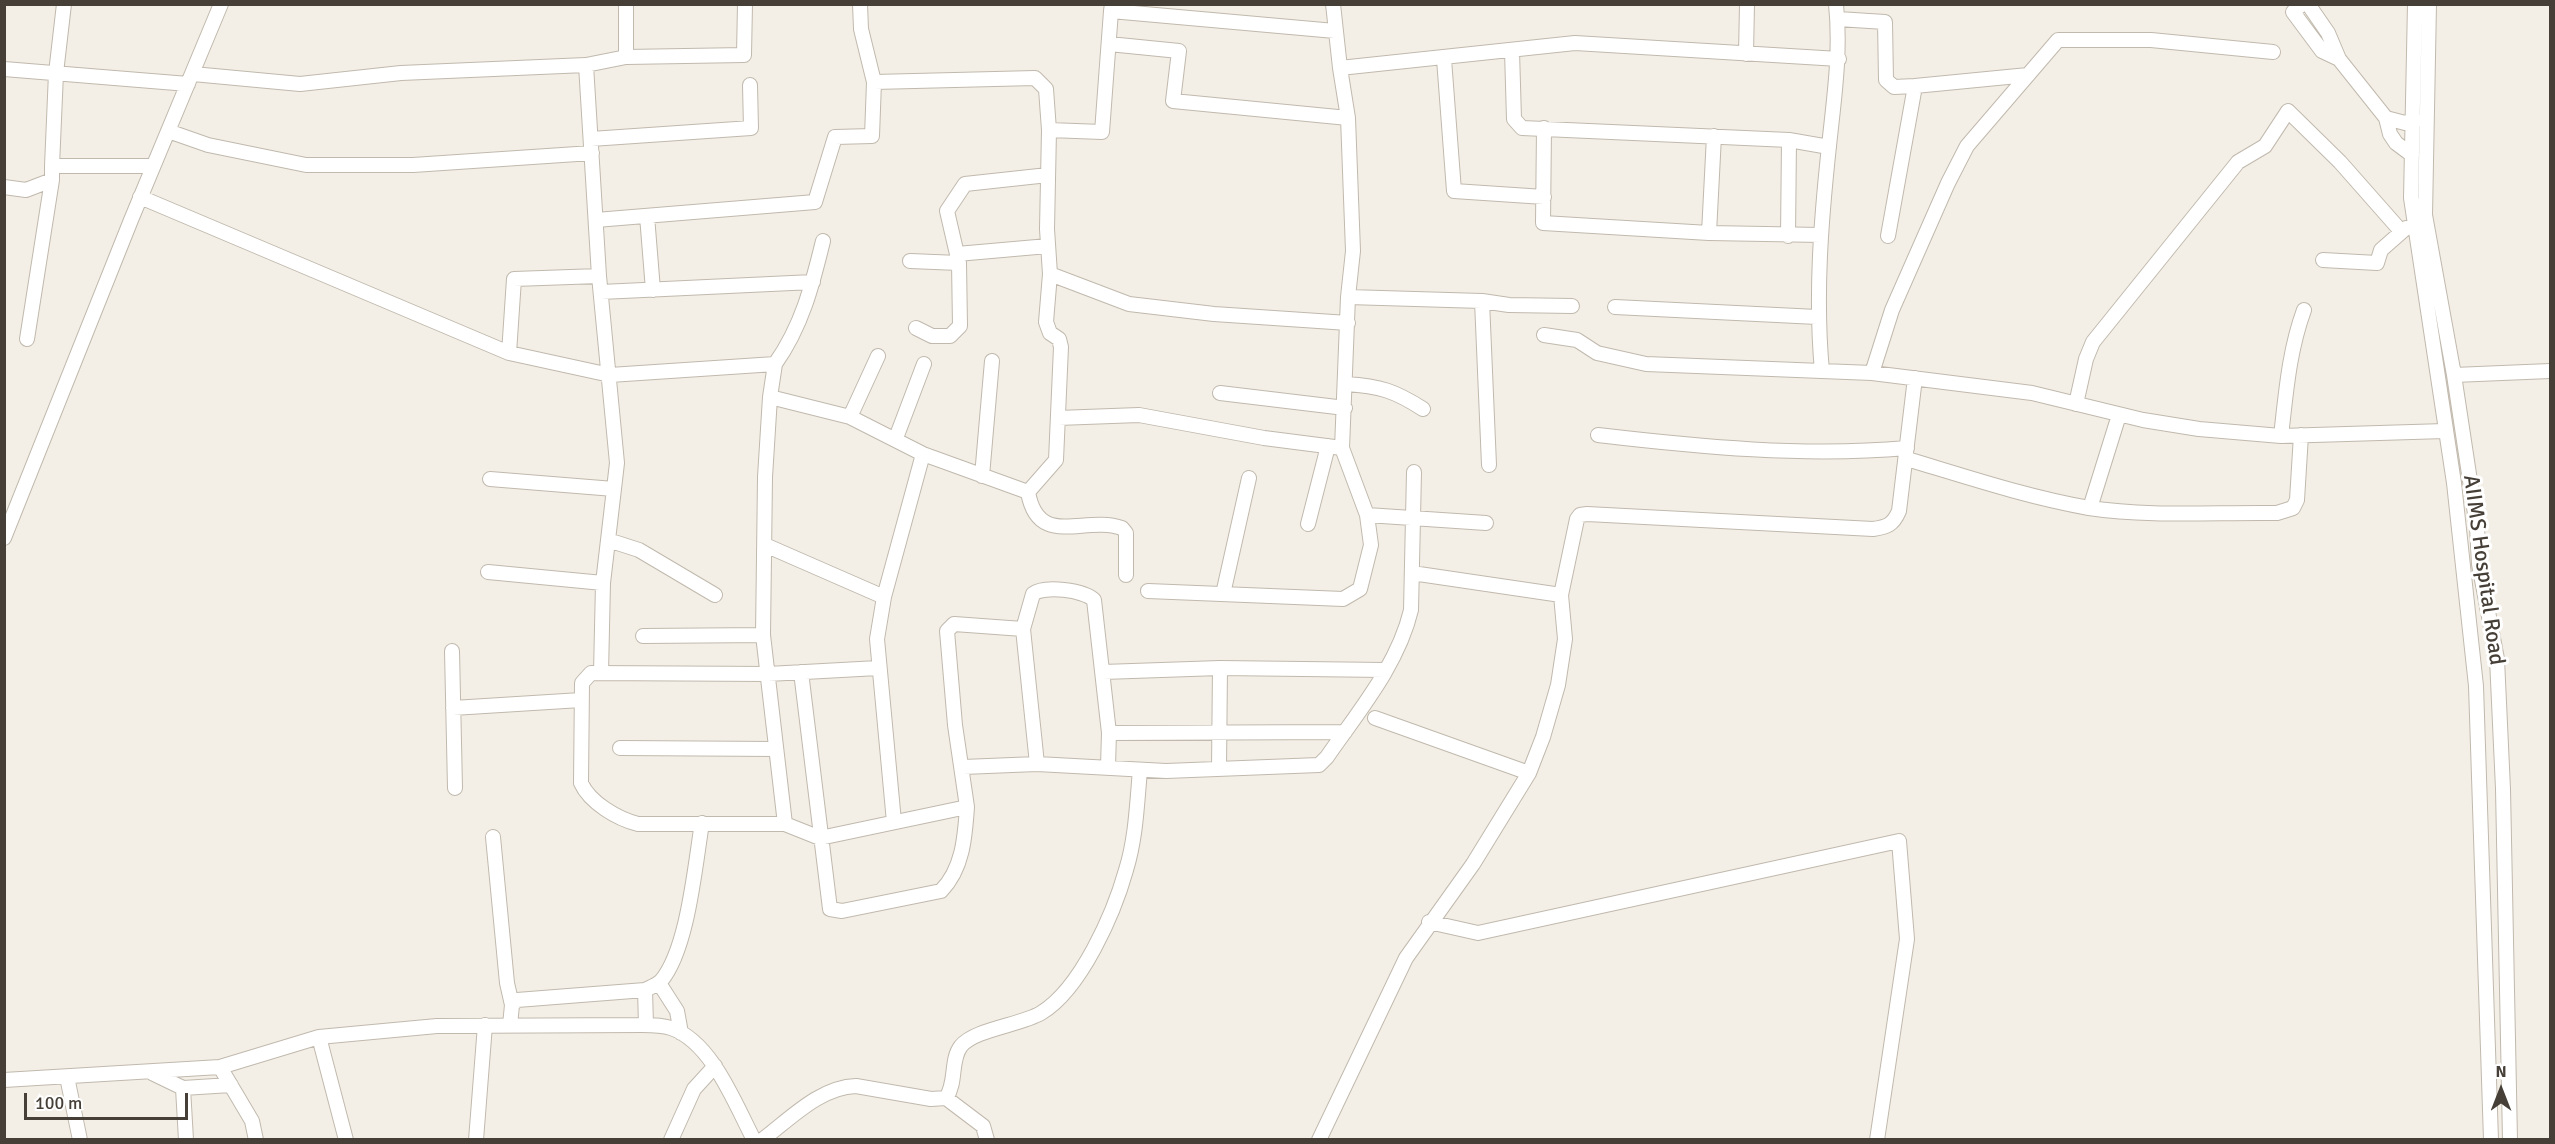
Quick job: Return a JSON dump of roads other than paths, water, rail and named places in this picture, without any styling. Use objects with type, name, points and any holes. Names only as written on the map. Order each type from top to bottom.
[{"type":"street","points":[[27,339],[52,173],[56,73],[64,4]]},
{"type":"street","points":[[4,538],[140,197],[221,4]]},
{"type":"street","points":[[626,4],[626,57]]},
{"type":"street","points":[[4,69],[300,84],[400,73],[586,65],[626,57],[744,55],[745,4]]},
{"type":"street","points":[[596,220],[815,202],[835,137],[872,136],[874,82],[861,29],[860,4]]},
{"type":"street","points":[[1148,591],[1343,599],[1354,594],[1363,580],[1371,545],[1367,515],[1342,448],[1348,297],[1353,251],[1348,118],[1333,4]]},
{"type":"street","points":[[1746,54],[1747,4]]},
{"type":"street","points":[[1822,371],[1817,317],[1821,235],[1839,59],[1836,4]]},
{"type":"street","points":[[2302,4],[2293,12],[2322,51],[2339,59]]},
{"type":"street","points":[[2308,4],[2328,33],[2339,59],[2386,118],[2390,134],[2396,143],[2412,155]]},
{"type":"street","name":"AIIMS Hospital Road","points":[[2415,4],[2415,120],[2411,198],[2420,219],[2454,375],[2477,527],[2479,564],[2497,659],[2503,789],[2510,1140]]},
{"type":"street","name":"AIIMS Hospital Road","points":[[2428,4],[2420,219],[2445,432],[2456,494],[2479,713],[2491,1140]]},
{"type":"street","points":[[1050,130],[1102,132],[1112,8],[1335,31]]},
{"type":"street","points":[[1838,19],[1885,22],[1886,81],[1894,87],[2028,75]]},
{"type":"street","points":[[1872,373],[1892,310],[1952,174],[1967,146],[2058,40],[2151,40],[2273,52]]},
{"type":"street","points":[[1340,68],[1575,43],[1839,59]]},
{"type":"street","points":[[1109,44],[1179,51],[1173,101],[1348,118]]},
{"type":"street","points":[[1512,51],[1516,124],[1522,128],[1789,140],[1829,147]]},
{"type":"street","points":[[1443,58],[1454,191],[1544,197]]},
{"type":"street","points":[[586,65],[599,276],[610,375],[616,463],[615,489],[603,583],[601,673]]},
{"type":"street","points":[[874,82],[1035,78],[1046,89],[1050,130],[1048,175],[1050,274],[1046,322],[1050,333],[1059,339],[1061,347],[1058,418],[1056,460],[1028,492]]},
{"type":"street","points":[[168,131],[208,145],[306,165],[413,165],[751,128],[750,85]]},
{"type":"street","points":[[1888,236],[1915,86]]},
{"type":"street","points":[[2076,404],[2086,359],[2094,342],[2238,162],[2265,146],[2288,111],[2340,162],[2400,230]]},
{"type":"street","points":[[2386,118],[2404,123],[2415,120]]},
{"type":"street","points":[[1544,128],[1543,223],[1709,233],[1821,235]]},
{"type":"street","points":[[1709,233],[1714,136]]},
{"type":"street","points":[[1788,236],[1789,140]]},
{"type":"street","points":[[4,187],[26,190],[52,173],[153,166]]},
{"type":"street","points":[[916,328],[932,336],[950,336],[960,326],[958,259],[947,211],[965,184],[1048,175]]},
{"type":"street","points":[[140,197],[509,353],[610,375],[775,364]]},
{"type":"street","points":[[647,216],[653,290]]},
{"type":"street","points":[[2323,260],[2377,263],[2381,250],[2400,230],[2420,219]]},
{"type":"street","points":[[784,824],[763,635],[770,398],[775,364],[800,322],[823,241]]},
{"type":"street","points":[[910,261],[958,259],[1048,246]]},
{"type":"street","points":[[1050,274],[1129,304],[1214,314],[1348,323]]},
{"type":"street","points":[[509,353],[514,279],[599,276]]},
{"type":"street","points":[[601,292],[813,282]]},
{"type":"street","points":[[1348,297],[1572,306]]},
{"type":"street","points":[[1482,301],[1490,465]]},
{"type":"street","points":[[1615,307],[1817,317]]},
{"type":"street","points":[[2281,436],[2296,332],[2304,310]]},
{"type":"street","points":[[1544,334],[1577,340],[1597,353],[1646,364],[1872,373],[1915,378],[2032,393],[2119,415],[2199,429],[2281,436],[2445,432]]},
{"type":"street","points":[[850,417],[878,356]]},
{"type":"street","points":[[982,476],[992,361]]},
{"type":"street","points":[[896,438],[924,364]]},
{"type":"street","points":[[2454,375],[2550,371]]},
{"type":"street","points":[[1319,1140],[1406,958],[1429,922],[1473,864],[1528,773],[1543,737],[1558,685],[1565,639],[1561,595],[1574,529],[1580,515],[1861,528],[1887,527],[1895,520],[1899,511],[1915,378]]},
{"type":"street","points":[[1346,384],[1377,386],[1397,393],[1423,409]]},
{"type":"street","points":[[1220,393],[1345,408]]},
{"type":"street","points":[[770,398],[850,417],[896,438],[923,454],[1028,492]]},
{"type":"street","points":[[1058,418],[1139,415],[1264,438],[1342,448]]},
{"type":"street","points":[[2090,508],[2119,415]]},
{"type":"street","points":[[1598,435],[1702,447],[1876,451],[1907,454],[2006,489],[2090,508],[2149,512],[2277,513],[2288,510],[2297,500],[2301,435]]},
{"type":"street","points":[[1308,524],[1328,446]]},
{"type":"street","points":[[894,822],[877,639],[884,597],[923,454]]},
{"type":"street","points":[[963,767],[1037,764],[1108,766],[1140,770],[1319,765],[1345,732],[1386,670],[1406,631],[1411,610],[1414,472]]},
{"type":"street","points":[[1223,594],[1249,478]]},
{"type":"street","points":[[490,479],[615,489]]},
{"type":"street","points":[[1028,492],[1035,515],[1048,524],[1122,528],[1126,533],[1126,575]]},
{"type":"street","points":[[1367,515],[1486,523]]},
{"type":"street","points":[[608,540],[639,550],[715,596]]},
{"type":"street","points":[[765,545],[884,597]]},
{"type":"street","points":[[488,572],[603,583]]},
{"type":"street","points":[[1412,573],[1561,595]]},
{"type":"street","points":[[1037,764],[1023,629],[1029,602],[1037,591],[1090,596],[1094,600],[1109,734],[1108,766]]},
{"type":"street","points":[[801,672],[827,904],[834,911],[941,891],[950,882],[956,869],[965,838],[967,807],[963,767],[955,725],[947,631],[954,624],[1023,629]]},
{"type":"street","points":[[643,636],[763,635]]},
{"type":"street","points":[[452,651],[455,788]]},
{"type":"street","points":[[878,668],[768,674],[601,673],[586,677],[582,683],[579,776],[584,789],[617,817],[638,824],[784,824],[820,838],[967,807]]},
{"type":"street","points":[[1103,672],[1220,668],[1386,670]]},
{"type":"street","points":[[1219,768],[1220,668]]},
{"type":"street","points":[[453,708],[581,700]]},
{"type":"street","points":[[1375,718],[1528,773]]},
{"type":"street","points":[[1109,734],[1345,732]]},
{"type":"street","points":[[620,748],[776,749]]},
{"type":"street","points":[[946,1098],[951,1091],[957,1055],[968,1040],[1040,1013],[1058,999],[1081,969],[1104,929],[1126,870],[1135,826],[1140,770]]},
{"type":"street","points":[[512,1005],[517,1000],[527,998],[645,990],[659,983],[669,970],[685,921],[702,823]]},
{"type":"street","points":[[493,837],[507,983],[512,1005],[510,1025]]},
{"type":"street","points":[[1429,922],[1478,933],[1899,841],[1907,939],[1877,1140]]},
{"type":"street","points":[[659,983],[677,1011],[681,1033]]},
{"type":"street","points":[[645,990],[646,1025]]},
{"type":"street","points":[[476,1140],[485,1025]]},
{"type":"street","points":[[4,1080],[151,1073],[220,1067],[320,1037],[437,1026],[646,1025],[669,1028],[681,1033],[715,1066],[753,1140]]},
{"type":"street","points":[[320,1037],[346,1140]]},
{"type":"street","points":[[670,1140],[694,1089],[715,1066]]},
{"type":"street","points":[[220,1067],[252,1121],[256,1140]]},
{"type":"street","points":[[151,1073],[183,1088],[231,1085]]},
{"type":"street","points":[[67,1077],[80,1140]]},
{"type":"street","points":[[762,1140],[829,1091],[844,1086],[931,1099],[946,1098],[983,1126],[987,1140]]},
{"type":"street","points":[[183,1088],[186,1140]]}]
